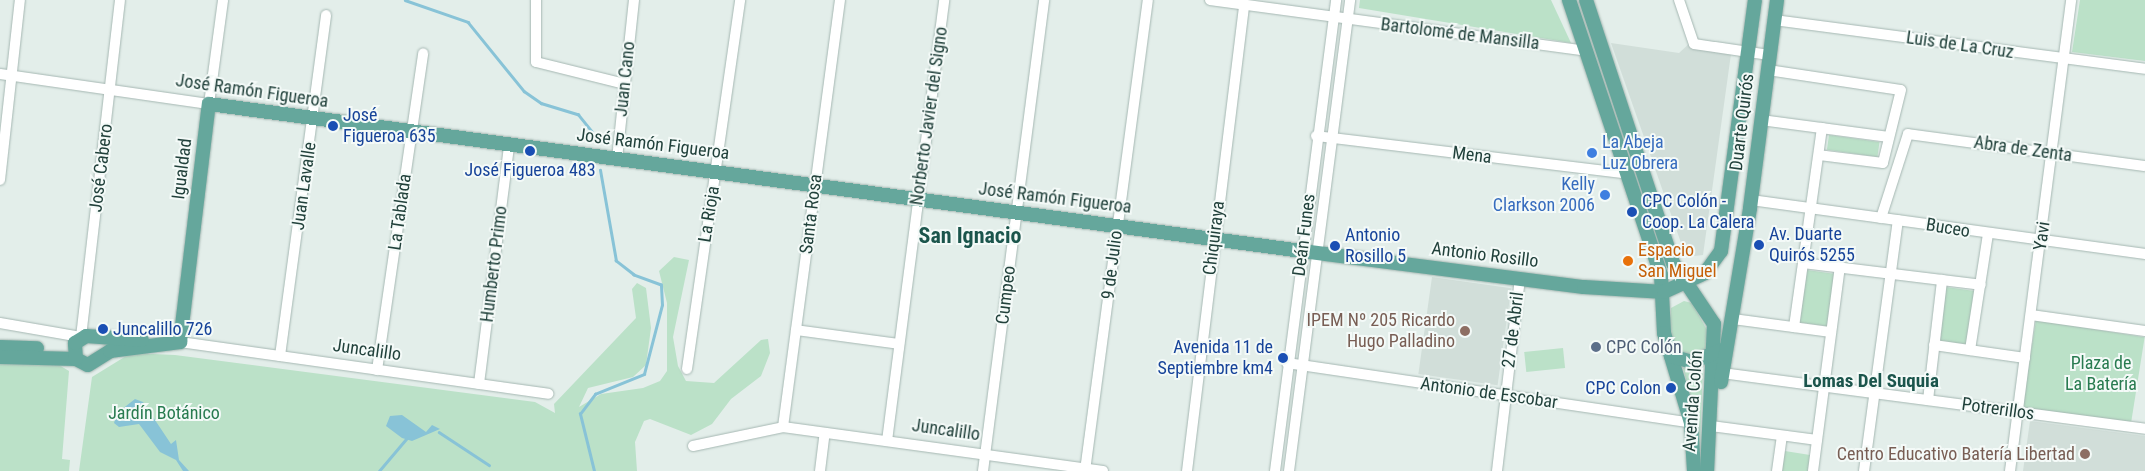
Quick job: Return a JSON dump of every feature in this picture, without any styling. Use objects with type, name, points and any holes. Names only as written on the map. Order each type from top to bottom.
[{"type":"main road","name":"Avenida Colón","points":[[1569,0],[1628,174],[1664,292],[1663,326],[1691,423],[1694,471]]},
{"type":"main road","name":"Avenida Colón","points":[[1586,0],[1673,263],[1685,284],[1712,318],[1715,354],[1707,471]]},
{"type":"main road","name":"Duarte Quirós","points":[[1664,292],[1685,284],[1710,268],[1721,251],[1755,0]]},
{"type":"main road","name":"Duarte Quirós","points":[[1711,426],[1733,319],[1751,200],[1777,0]]},
{"type":"main road","name":"José Ramón Figueroa","points":[[209,104],[716,171],[918,200],[1118,224],[1302,251]]},
{"type":"main road","name":"Igualdad","points":[[180,342],[209,104]]},
{"type":"main road","name":"Antonio Rosillo","points":[[1302,251],[1520,279],[1664,292]]},
{"type":"main road","name":"Juncalillo","points":[[82,337],[180,342]]},
{"type":"main road","points":[[75,355],[82,337]]},
{"type":"main road","points":[[96,338],[102,346],[100,359]]},
{"type":"main road","name":"Juncalillo","points":[[0,346],[75,355],[88,365],[110,351],[180,342]]},
{"type":"main road","points":[[1671,356],[1692,362],[1715,354],[1727,346]]},
{"type":"main road","name":"Juncalillo","points":[[0,357],[75,355]]},
{"type":"street","points":[[0,180],[20,0]]},
{"type":"street","name":"José Cabero","points":[[82,337],[120,0]]},
{"type":"street","name":"Igualdad","points":[[209,104],[223,0]]},
{"type":"street","points":[[536,0],[536,62],[624,84]]},
{"type":"street","name":"Juan Cano","points":[[617,159],[634,0]]},
{"type":"street","name":"La Rioja","points":[[687,369],[740,0]]},
{"type":"street","name":"Santa Rosa","points":[[783,427],[840,0]]},
{"type":"street","name":"Norberto Javier del Signo","points":[[887,441],[944,0]]},
{"type":"street","name":"Cumpeo","points":[[983,471],[1044,0]]},
{"type":"street","name":"9 de Julio","points":[[1086,470],[1148,0]]},
{"type":"street","name":"Bartolomé de Mansilla","points":[[1210,0],[1348,20],[1587,50]]},
{"type":"street","name":"Deán Funes","points":[[1275,471],[1316,136],[1336,0]]},
{"type":"street","name":"Deán Funes","points":[[1289,471],[1350,0]]},
{"type":"street","points":[[1679,0],[1691,42],[1747,53],[1770,55]]},
{"type":"street","name":"Yavi","points":[[2010,471],[2053,154],[2071,0]]},
{"type":"street","name":"Chiquiraya","points":[[1187,471],[1244,5]]},
{"type":"street","name":"Juan Lavalle","points":[[280,356],[314,118],[326,15]]},
{"type":"street","name":"Luis de La Cruz","points":[[1774,20],[2145,69]]},
{"type":"street","name":"La Tablada","points":[[377,370],[423,54]]},
{"type":"street","points":[[1768,70],[1899,88],[1889,137],[1881,163],[1819,155]]},
{"type":"street","name":"José Ramón Figueroa","points":[[0,74],[209,104]]},
{"type":"street","points":[[1761,120],[1889,137]]},
{"type":"street","points":[[1794,328],[1822,128]]},
{"type":"street","name":"Abra de Zenta","points":[[1880,218],[1904,139],[1913,133],[2145,166]]},
{"type":"street","name":"Mena","points":[[1316,136],[1628,174]]},
{"type":"street","name":"Humberto Primo","points":[[479,384],[509,144]]},
{"type":"street","name":"Buceo","points":[[1751,200],[1988,234],[2145,254]]},
{"type":"street","points":[[1864,471],[1898,220]]},
{"type":"street","points":[[1970,350],[1988,234]]},
{"type":"street","points":[[1804,263],[1980,285]]},
{"type":"street","points":[[1813,471],[1840,267]]},
{"type":"street","name":"27 de Abril","points":[[1497,471],[1520,279]]},
{"type":"street","points":[[1928,400],[1942,280]]},
{"type":"street","points":[[2031,315],[2145,331]]},
{"type":"street","points":[[1733,319],[1832,332]]},
{"type":"street","name":"Juncalillo","points":[[0,323],[82,337]]},
{"type":"street","points":[[796,330],[899,344]]},
{"type":"street","name":"Juncalillo","points":[[180,342],[548,394]]},
{"type":"street","points":[[1934,345],[2025,358]]},
{"type":"street","points":[[1715,354],[1722,373]]},
{"type":"street","name":"Antonio de Escobar","points":[[1288,362],[1691,423]]},
{"type":"street","name":"Potrerillos","points":[[1722,373],[2145,429]]},
{"type":"street","points":[[1711,426],[1817,440]]},
{"type":"street","points":[[693,446],[783,427]]},
{"type":"street","name":"Juncalillo","points":[[783,427],[1103,471]]},
{"type":"street","points":[[820,471],[825,433]]},
{"type":"street","points":[[1777,471],[1782,436]]},
{"type":"shaded area","points":[[1691,42],[1731,54],[1703,255],[1686,257],[1611,43],[1679,53]]},
{"type":"shaded area","name":"IPEM Nº 205 Ricardo Hugo Palladino","points":[[1432,277],[1511,288],[1498,385],[1418,374]]},
{"type":"shaded area","name":"Centro Educativo Batería Libertad","points":[[2030,421],[2145,436],[2145,471],[2023,471]]},
{"type":"green space","points":[[1360,0],[1551,0],[1571,43],[1359,8]]},
{"type":"green space","points":[[2080,0],[2145,0],[2145,61],[2072,52]]},
{"type":"green space","points":[[1829,135],[1880,142],[1877,157],[1827,150]]},
{"type":"green space","name":"Jardín Botánico","points":[[674,257],[689,260],[673,337],[678,366],[686,381],[714,383],[761,340],[768,339],[770,353],[761,376],[731,399],[712,424],[691,435],[650,419],[644,421],[635,442],[637,471],[79,471],[92,377],[131,353],[175,355],[535,402],[555,413],[554,404],[636,318],[632,289],[637,283],[646,288],[651,328],[646,365],[633,377],[588,388],[579,407],[601,394],[643,388],[660,381],[667,371],[667,303],[659,271]]},
{"type":"green space","points":[[1807,270],[1836,274],[1828,327],[1800,322]]},
{"type":"green space","points":[[1946,287],[1975,291],[1967,345],[1938,340]]},
{"type":"green space","points":[[1684,301],[1692,303],[1707,330],[1706,349],[1696,355],[1682,355],[1673,348],[1669,331],[1671,308]]},
{"type":"green space","name":"Plaza de La Batería","points":[[2036,320],[2145,337],[2131,424],[2022,407]]},
{"type":"green space","points":[[1563,348],[1565,368],[1526,372],[1524,352]]},
{"type":"green space","points":[[0,364],[59,365],[69,371],[62,459],[70,460],[69,471],[0,471]]},
{"type":"green space","points":[[1683,368],[1703,368],[1699,471],[1695,412]]},
{"type":"green space","points":[[1785,451],[1810,455],[1808,471],[1782,471]]},
{"type":"water","points":[[135,399],[143,402],[171,444],[176,440],[179,460],[189,471],[183,471],[176,460],[160,452],[139,424],[119,427],[114,423],[117,413]]},
{"type":"water","points":[[402,415],[426,432],[432,425],[440,429],[412,441],[402,438],[386,426],[390,416]]},
{"type":"waterway","points":[[405,0],[468,22],[524,91],[541,103],[578,114],[592,131]]},
{"type":"waterway","points":[[594,471],[580,414],[595,394],[644,374],[662,305],[661,285],[634,275],[616,261],[600,170]]},
{"type":"waterway","points":[[439,432],[489,465]]},
{"type":"waterway","points":[[379,471],[406,439]]},
{"type":"place","name":"José Figueroa 635","points":[[333,126]]},
{"type":"place","name":"José Figueroa 483","points":[[530,151]]},
{"type":"place","name":"La Abeja Luz Obrera","points":[[1592,153]]},
{"type":"place","name":"Kelly Clarkson 2006","points":[[1605,195]]},
{"type":"place","name":"CPC Colón - Coop. La Calera","points":[[1632,212]]},
{"type":"place","name":"Av. Duarte Quirós 5255","points":[[1759,245]]},
{"type":"place","name":"Antonio Rosillo 5","points":[[1335,246]]},
{"type":"place","name":"Espacio San Miguel","points":[[1628,261]]},
{"type":"place","name":"Juncalillo 726","points":[[103,329]]},
{"type":"place","name":"IPEM Nº 205 Ricardo Hugo Palladino","points":[[1465,331]]},
{"type":"place","name":"CPC Colón","points":[[1596,347]]},
{"type":"place","name":"Avenida 11 de Septiembre km4","points":[[1283,358]]},
{"type":"place","name":"CPC Colon","points":[[1671,388]]},
{"type":"place","name":"Centro Educativo Batería Libertad","points":[[2085,454]]},
{"type":"district","name":"San Ignacio","points":[[970,236]]},
{"type":"district","name":"Lomas Del Suquia","points":[[1871,381]]}]
